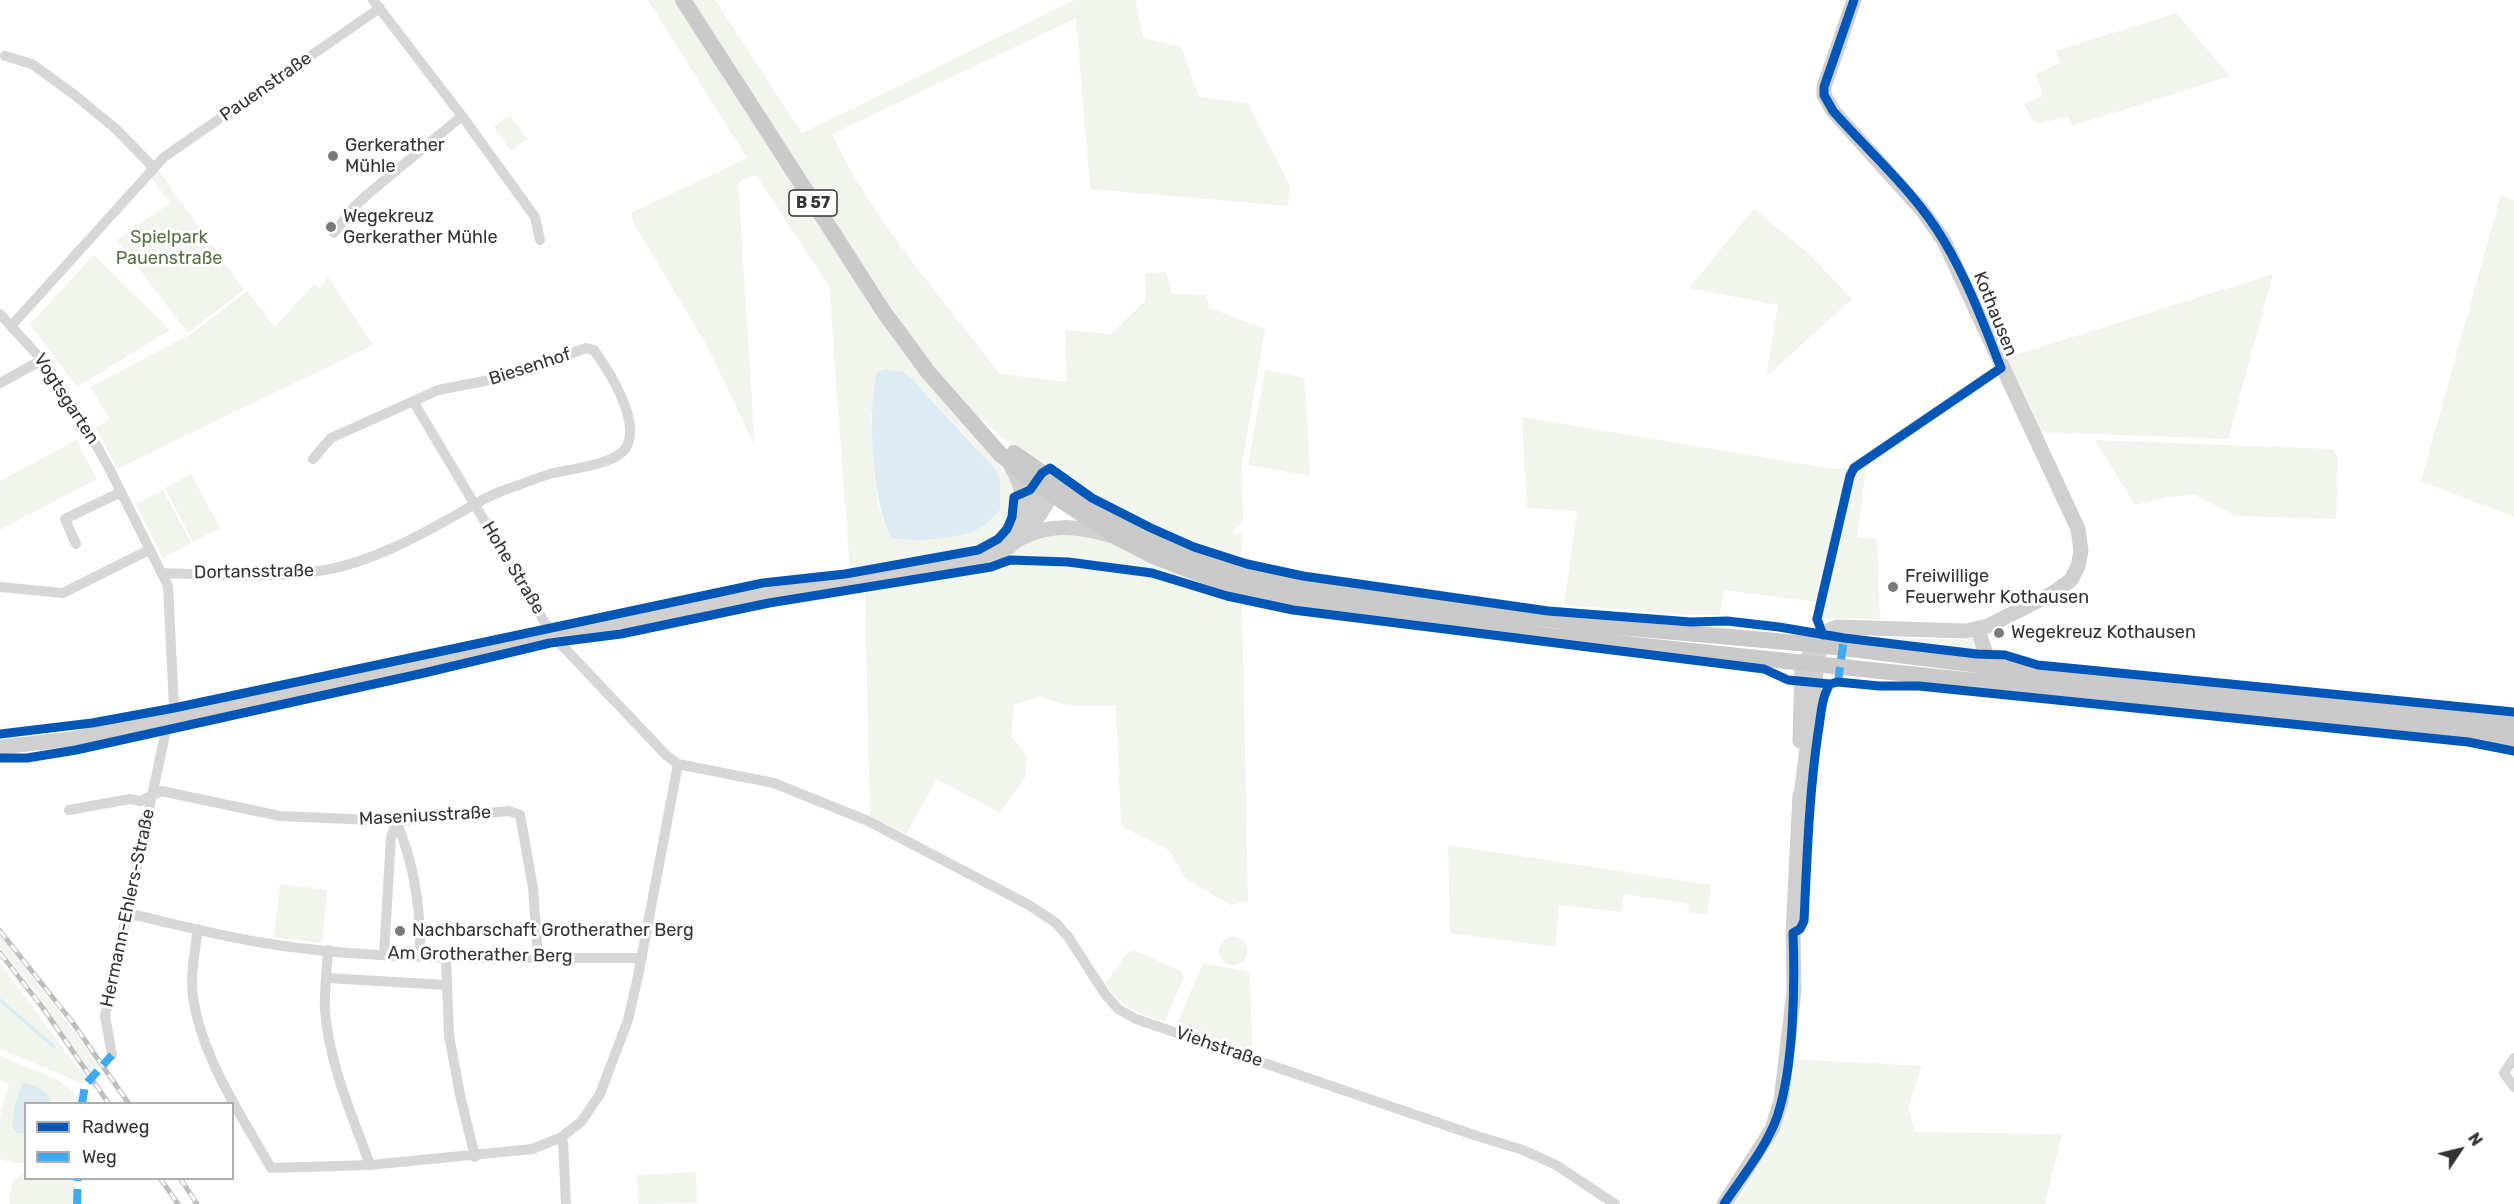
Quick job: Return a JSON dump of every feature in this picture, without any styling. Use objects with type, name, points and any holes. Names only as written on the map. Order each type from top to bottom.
[{"type":"main road","name":"B 57","points":[[682,0],[884,312],[952,400],[1009,462],[1118,538],[1153,556],[1221,582],[1273,596],[1550,636],[2514,738]]},
{"type":"main road","name":"B 57","points":[[952,400],[1012,452],[1050,489],[1087,504],[1164,544],[1227,568],[1303,587],[1585,624],[1822,639],[1996,668],[2514,723]]},
{"type":"street","name":"Kothausen","points":[[1854,0],[1824,87],[1824,95],[1833,111],[1922,210],[1944,241],[2078,530],[2081,551],[2078,566],[2071,580],[2053,593],[1978,630],[1837,627],[1822,639],[1817,619],[1850,476],[1854,468],[2001,368]]},
{"type":"street","points":[[376,4],[462,116],[535,217],[540,240]]},
{"type":"street","name":"Pauenstraße","points":[[12,325],[164,157],[376,4]]},
{"type":"street","points":[[5,56],[32,64],[76,96],[116,129],[153,167]]},
{"type":"street","points":[[334,233],[354,207],[368,194],[462,116]]},
{"type":"street","name":"Vogtsgarten","points":[[0,314],[12,325],[60,384],[73,412],[87,430],[121,492],[168,586],[174,708],[170,718]]},
{"type":"street","name":"Biesenhof","points":[[413,400],[438,390],[515,375],[586,348],[594,350],[608,369],[630,421],[631,435],[624,451],[591,465],[553,474],[495,493],[475,504]]},
{"type":"street","points":[[0,382],[42,360]]},
{"type":"street","points":[[313,459],[331,438],[413,400]]},
{"type":"street","name":"Hohe Straße","points":[[413,400],[553,636],[666,756],[678,764],[774,783],[868,821]]},
{"type":"street","points":[[1009,462],[1021,483],[1024,504],[1022,515]]},
{"type":"street","points":[[983,556],[1010,536],[1022,515],[1050,489]]},
{"type":"street","points":[[1014,542],[1038,515],[1050,489]]},
{"type":"street","points":[[76,544],[65,519],[121,492]]},
{"type":"street","name":"Dortansstraße","points":[[162,573],[255,576],[328,570],[358,561],[418,536],[475,504]]},
{"type":"street","points":[[0,747],[72,739],[703,606],[998,554],[1033,532],[1055,527],[1076,527],[1118,538]]},
{"type":"street","points":[[0,587],[63,593],[149,550]]},
{"type":"street","points":[[1978,630],[1986,654],[1996,668]]},
{"type":"street","points":[[1724,1204],[1772,1129],[1781,1101],[1794,991],[1793,933],[1809,664],[1822,639]]},
{"type":"street","name":"Hermann-Ehlers-Straße","points":[[112,1055],[105,1016],[170,718]]},
{"type":"street","points":[[198,929],[192,979],[193,998],[206,1041],[223,1082],[271,1168],[370,1166],[475,1157],[532,1149],[560,1138],[581,1122],[600,1094],[628,1020],[642,958],[678,764]]},
{"type":"street","name":"Maseniusstraße","points":[[152,796],[161,791],[280,816],[396,821],[509,811],[520,815],[533,888],[538,957]]},
{"type":"street","name":"Hermann-Ehlers-Straße","points":[[69,810],[130,799],[141,801],[152,796]]},
{"type":"street","points":[[384,954],[386,897],[396,821]]},
{"type":"street","points":[[396,821],[403,839],[415,888],[420,920],[420,956]]},
{"type":"street","name":"Viehstraße","points":[[868,821],[1029,904],[1056,923],[1070,938],[1105,994],[1118,1009],[1136,1019],[1457,1130],[1523,1150],[1556,1165],[1615,1204]]},
{"type":"street","name":"Am Grotherather Berg","points":[[126,913],[264,943],[328,950],[446,957],[642,958]]},
{"type":"street","points":[[328,950],[325,1010],[340,1084],[370,1166]]},
{"type":"street","points":[[446,957],[448,1035],[475,1157]]},
{"type":"street","name":"Am Grotherather Berg","points":[[327,978],[446,985]]},
{"type":"street","points":[[2514,1058],[2504,1073],[2514,1087]]},
{"type":"street","points":[[560,1138],[563,1142],[566,1204]]},
{"type":"green space","points":[[648,0],[675,0],[778,163],[918,370],[1006,473],[1016,493],[1012,498],[1010,519],[1003,531],[983,546],[850,571],[829,286],[756,175],[738,182],[755,446],[707,346],[634,224],[631,213],[747,158]],"holes":[[[913,380],[976,447],[1000,510],[990,521],[959,536],[924,540],[892,538],[885,524],[877,494],[871,414]]]},
{"type":"green space","points":[[689,0],[715,0],[802,133],[1075,0],[1136,0],[1143,38],[1182,47],[1199,97],[1248,103],[1290,186],[1288,206],[1090,189],[1076,18],[832,134],[848,166],[887,228],[1000,374],[1067,382],[1065,330],[1111,334],[1145,301],[1146,273],[1166,272],[1172,294],[1206,295],[1210,308],[1265,329],[1242,464],[1243,519],[1239,527],[1233,529],[1235,536],[1243,532],[1241,557],[1290,568],[1290,571],[1230,555],[1202,545],[1122,510],[1068,478],[1063,468],[1058,471],[1019,452],[974,413],[953,391],[907,331]]},
{"type":"green space","points":[[2176,13],[2230,76],[2072,126],[2068,116],[2038,124],[2033,120],[2024,104],[2043,96],[2036,74],[2060,63],[2056,51]]},
{"type":"green space","points":[[510,115],[527,139],[511,151],[494,127]]},
{"type":"green space","name":"Spielpark Pauenstraße","points":[[159,171],[244,290],[188,333],[117,240],[170,203],[151,177]]},
{"type":"green space","points":[[2501,195],[2514,200],[2514,517],[2421,481]]},
{"type":"green space","points":[[1754,209],[1808,253],[1852,299],[1766,377],[1778,305],[1689,288]]},
{"type":"green space","points":[[94,255],[170,330],[77,387],[30,324]]},
{"type":"green space","points":[[2273,274],[2228,439],[2041,432],[2003,359]]},
{"type":"green space","points":[[328,277],[373,345],[117,469],[96,428],[110,419],[90,387],[191,334],[247,291],[275,327],[315,283],[319,289]]},
{"type":"green space","points":[[1265,370],[1305,378],[1310,476],[1248,465]]},
{"type":"green space","points":[[1522,417],[1834,469],[1846,468],[1856,471],[1867,461],[1857,537],[1877,539],[1880,619],[1813,618],[1817,602],[1724,590],[1720,615],[1691,615],[1564,605],[1577,511],[1527,508]]},
{"type":"green space","points":[[76,440],[97,479],[0,530],[0,481]]},
{"type":"green space","points":[[2095,440],[2332,449],[2338,457],[2336,519],[2236,516],[2195,495],[2166,497],[2135,505]]},
{"type":"green space","points":[[191,474],[220,528],[193,542],[165,488]]},
{"type":"green space","points":[[163,490],[191,543],[163,558],[135,504]]},
{"type":"green space","points":[[1056,532],[1096,536],[1238,592],[1238,595],[1152,570],[1049,557],[1006,558],[1030,539]]},
{"type":"green space","points":[[1023,562],[1149,575],[1242,605],[1248,901],[1230,905],[1185,878],[1169,850],[1121,826],[1116,705],[1066,705],[1041,697],[1014,704],[1011,737],[1027,755],[1026,776],[1000,813],[937,779],[906,834],[870,816],[865,589]]},
{"type":"green space","points":[[1857,636],[1965,640],[1973,638],[1978,645],[1979,652],[1851,638]]},
{"type":"green space","points":[[1448,845],[1711,885],[1707,914],[1688,912],[1689,904],[1624,894],[1621,912],[1559,905],[1555,947],[1450,933]]},
{"type":"green space","points":[[280,884],[327,890],[322,943],[274,937]]},
{"type":"green space","points":[[0,935],[99,1064],[92,1074],[33,989],[0,948]]},
{"type":"green space","points":[[1233,937],[1243,941],[1247,951],[1243,961],[1233,965],[1223,961],[1219,951],[1223,941]]},
{"type":"green space","points":[[1134,950],[1181,971],[1184,976],[1165,1022],[1131,1009],[1117,999],[1105,984],[1127,953]]},
{"type":"green space","points":[[0,963],[87,1080],[84,1084],[0,1049]]},
{"type":"green space","points":[[1203,963],[1250,972],[1252,1054],[1176,1026]]},
{"type":"green space","points":[[0,1055],[56,1079],[74,1093],[80,1102],[24,1102],[24,1163],[0,1159],[0,1117],[9,1084],[0,1081]]},
{"type":"green space","points":[[1791,1059],[1922,1066],[1908,1107],[1915,1132],[2062,1134],[2045,1204],[1730,1204],[1772,1141]]},
{"type":"green space","points":[[24,1172],[24,1180],[76,1180],[75,1204],[9,1204],[12,1183]]},
{"type":"green space","points":[[696,1172],[697,1203],[638,1204],[637,1175]]},
{"type":"shaded area","points":[[885,369],[903,372],[913,380],[994,468],[1000,478],[1000,510],[981,527],[969,533],[947,538],[912,540],[892,538],[880,504],[872,433],[872,409],[877,373]]},
{"type":"shaded area","points":[[24,1083],[37,1087],[48,1095],[51,1102],[24,1102],[24,1133],[18,1133],[13,1128],[13,1119]]},
{"type":"waterway","points":[[0,1000],[54,1047]]},
{"type":"railway","points":[[0,931],[73,1023],[128,1102]]},
{"type":"railway","points":[[0,953],[43,1008],[108,1102]]},
{"type":"railway","points":[[161,1180],[178,1204]]},
{"type":"railway","points":[[181,1180],[197,1204]]},
{"type":"marked path","points":[[1838,682],[1844,638],[1840,638]]},
{"type":"marked path","points":[[82,1102],[85,1085],[112,1055]]},
{"type":"marked path","points":[[77,1204],[78,1180]]},
{"type":"cycle path","points":[[1823,635],[1817,619],[1850,476],[1854,468],[2001,368],[1968,287],[1933,223],[1906,190],[1833,111],[1824,95],[1824,87],[1854,0]]},
{"type":"cycle path","points":[[0,734],[92,723],[174,708],[763,583],[845,574],[978,550],[998,539],[1007,529],[1012,517],[1014,497],[1030,490],[1042,473],[1050,468],[1092,498],[1194,547],[1247,564],[1303,576],[1548,611],[1691,622],[1727,621],[1844,638],[1977,654],[2005,655],[2038,665],[2514,712]]},
{"type":"cycle path","points":[[0,758],[27,758],[76,750],[550,643],[621,634],[769,603],[991,567],[1010,560],[1068,562],[1152,573],[1227,596],[1293,610],[1764,669],[1788,680],[1830,684],[1838,682],[1879,686],[1919,686],[2468,742],[2514,751]]},
{"type":"cycle path","points":[[1724,1204],[1767,1140],[1783,1097],[1792,1026],[1793,933],[1800,929],[1804,921],[1815,756],[1823,701],[1830,684]]},
{"type":"place","name":"Gerkerather Mühle","points":[[333,156]]},
{"type":"place","name":"Wegekreuz Gerkerather Mühle","points":[[331,227]]},
{"type":"place","name":"Freiwillige Feuerwehr Kothausen","points":[[1893,587]]},
{"type":"place","name":"Wegekreuz Kothausen","points":[[1999,633]]},
{"type":"place","name":"Nachbarschaft Grotherather Berg","points":[[400,931]]}]
